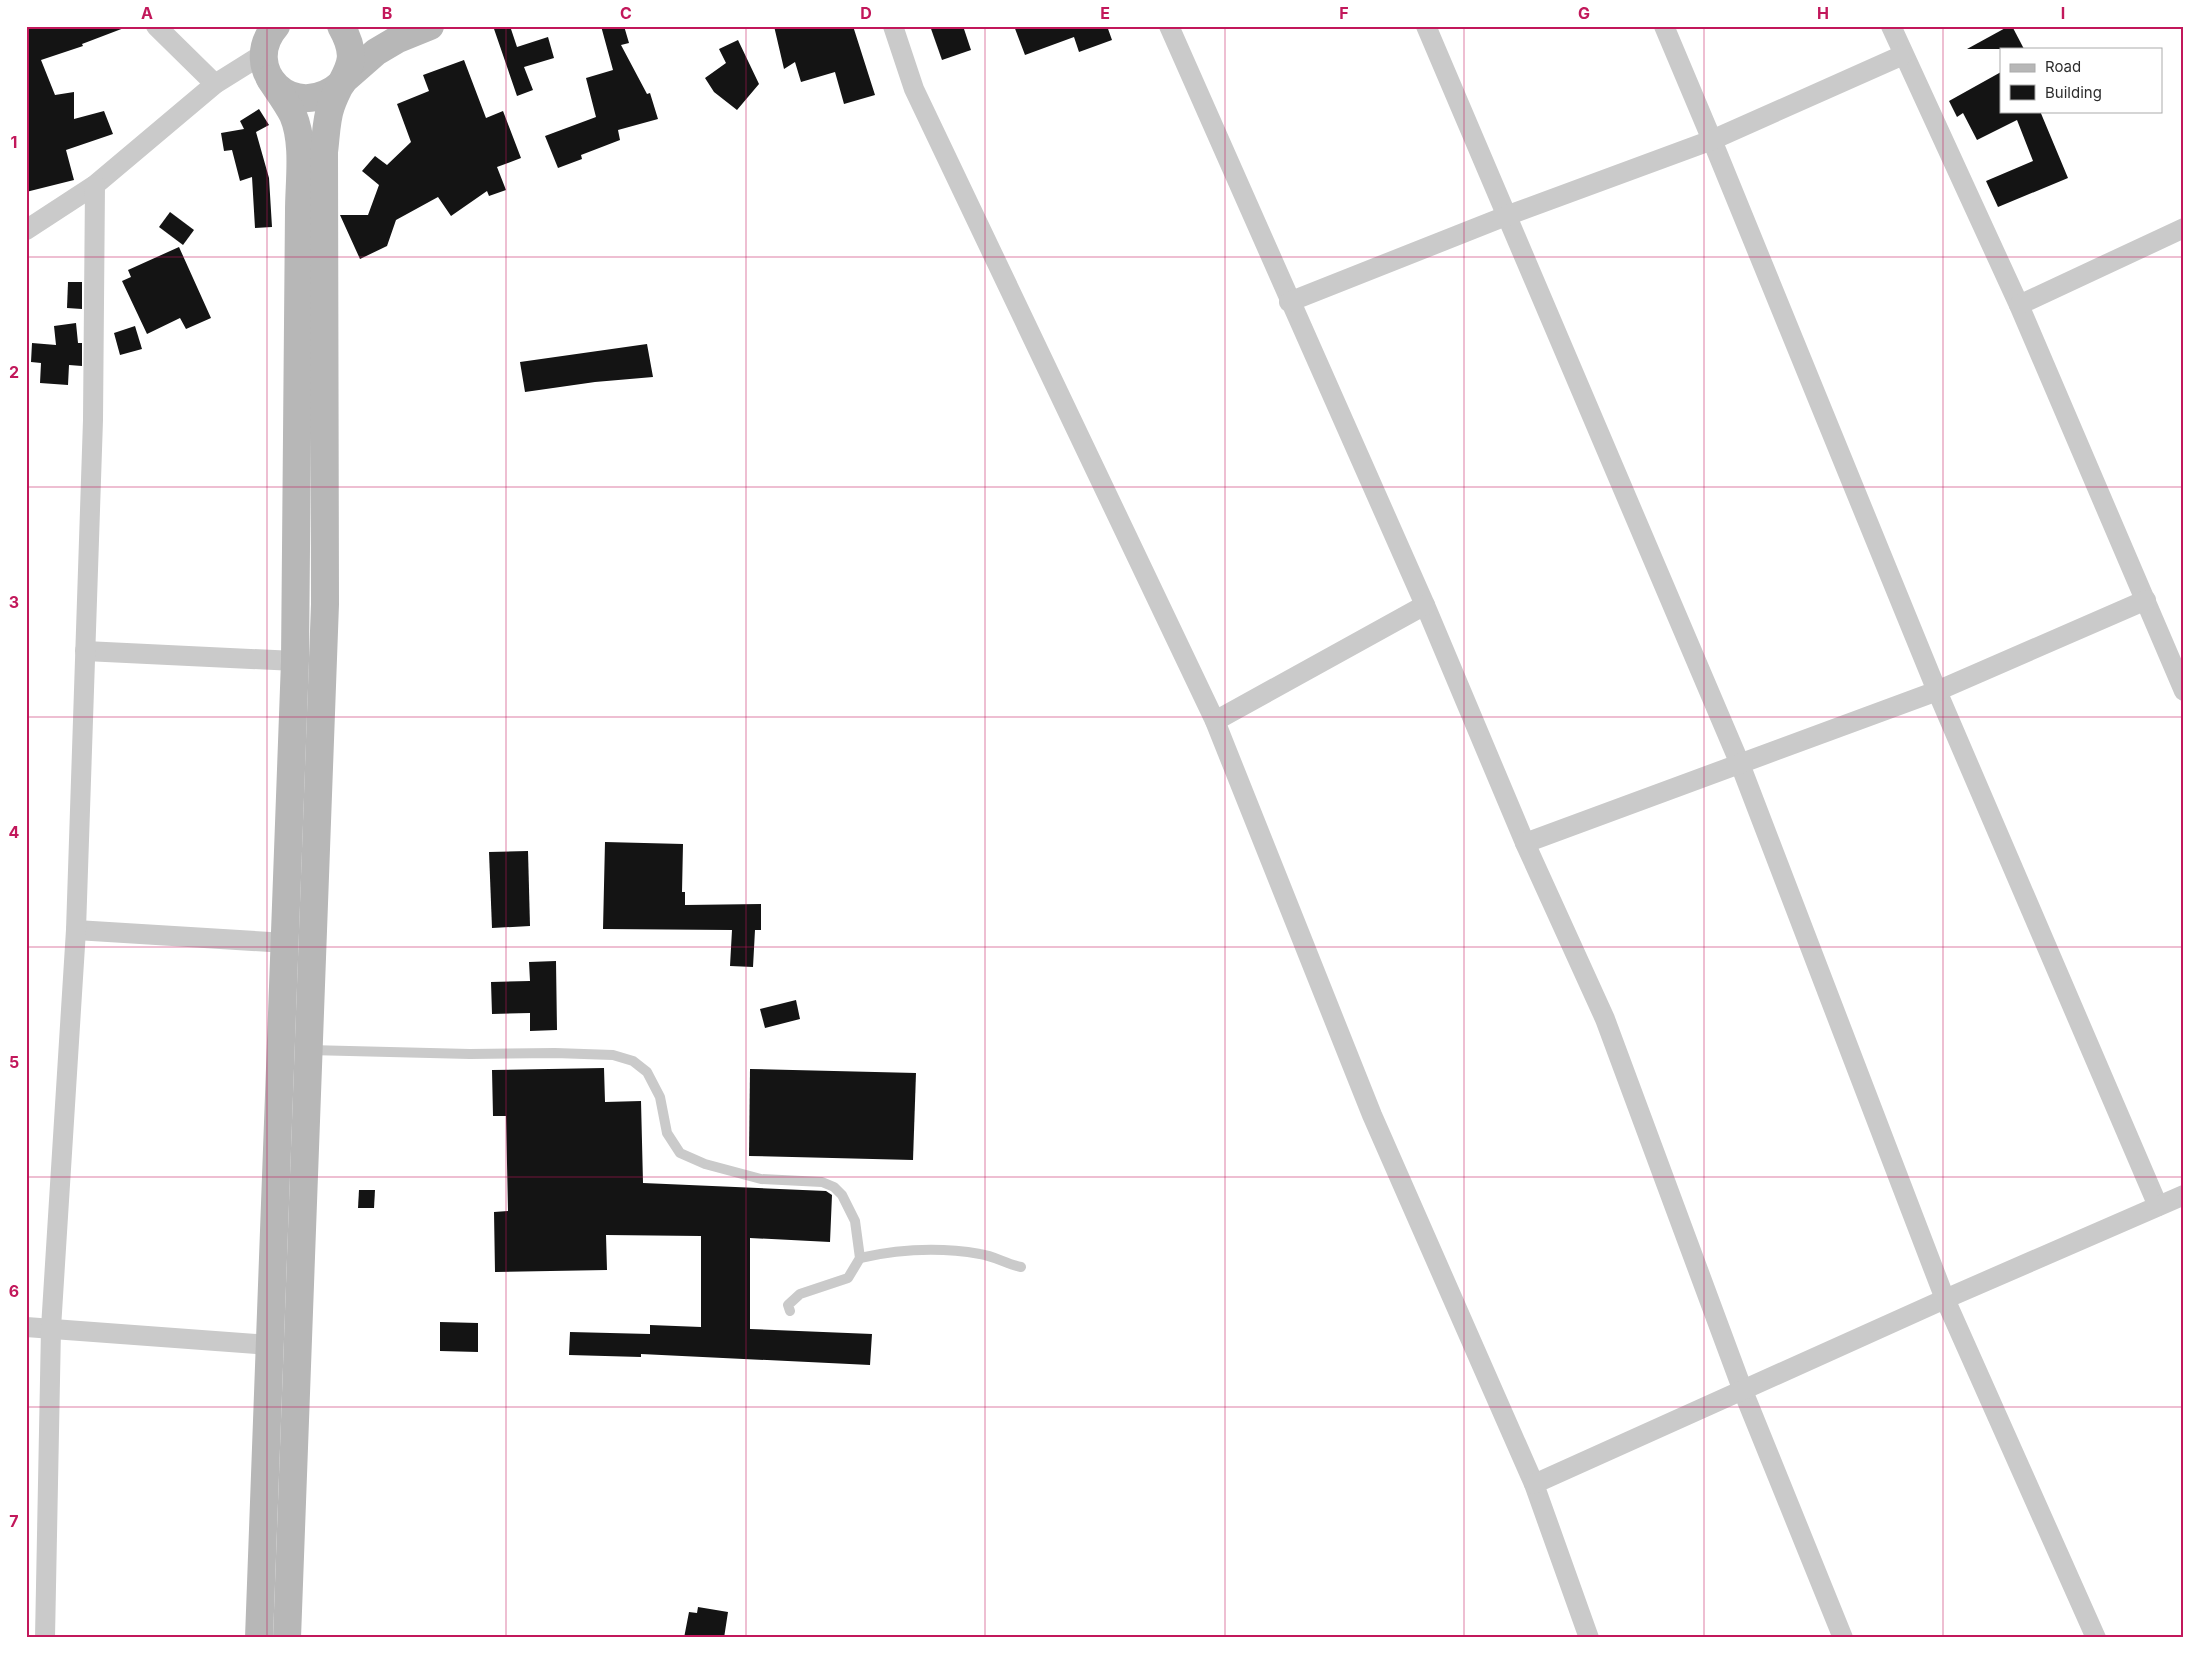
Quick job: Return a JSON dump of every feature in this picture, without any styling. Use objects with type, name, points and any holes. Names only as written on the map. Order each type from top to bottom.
[{"type":"main road","points":[[276,26],[269,35],[267,67],[293,115],[300,147],[295,661],[286,943],[295,1050],[287,1638]]},
{"type":"main road","points":[[259,1638],[269,1345],[295,1050],[325,604],[324,152],[331,105],[351,62],[350,42],[341,26]]},
{"type":"main road","points":[[267,67],[286,93],[305,99],[319,98],[331,92],[376,52],[398,39],[430,26]]},
{"type":"street","points":[[156,26],[215,84]]},
{"type":"street","points":[[892,26],[914,89],[1215,721],[1372,1115],[1534,1484],[1589,1638]]},
{"type":"street","points":[[1169,26],[1289,302],[1425,605],[1525,842],[1605,1019],[1743,1391],[1843,1638]]},
{"type":"street","points":[[1426,26],[1740,764],[1945,1299],[2096,1638]]},
{"type":"street","points":[[1664,26],[1937,691],[2158,1206]]},
{"type":"street","points":[[1891,26],[2019,305],[2184,691]]},
{"type":"street","points":[[1289,302],[1506,216],[1712,140],[1903,55]]},
{"type":"street","points":[[26,230],[95,184],[215,84],[267,67]]},
{"type":"street","points":[[45,1638],[51,1328],[76,930],[93,420],[95,184]]},
{"type":"street","points":[[2019,305],[2184,228]]},
{"type":"street","points":[[1525,842],[1937,691],[2146,600]]},
{"type":"street","points":[[1215,721],[1425,605]]},
{"type":"street","points":[[85,652],[295,661]]},
{"type":"street","points":[[76,930],[286,943]]},
{"type":"street","points":[[1534,1484],[1945,1299],[2184,1195]]},
{"type":"street","points":[[26,1327],[269,1345]]},
{"type":"lane","points":[[295,1050],[470,1054],[556,1053],[613,1055],[633,1061],[647,1072],[656,1088],[660,1097],[668,1133],[680,1153],[704,1164],[761,1179],[822,1182],[834,1187],[842,1195],[854,1221],[860,1258],[848,1278],[800,1294],[788,1305],[790,1311]]},
{"type":"lane","points":[[860,1258],[897,1250],[955,1251],[982,1254],[1021,1267]]},
{"type":"building","points":[[26,26],[124,26],[124,28],[82,44],[83,46],[41,60],[55,95],[74,92],[74,119],[104,111],[113,134],[66,150],[74,180],[26,192]]},
{"type":"building","points":[[493,26],[510,26],[517,47],[548,37],[554,58],[524,67],[533,90],[517,96]]},
{"type":"building","points":[[601,26],[624,26],[629,43],[621,45],[647,94],[650,93],[658,119],[618,130],[620,140],[581,155],[582,159],[558,168],[545,136],[596,117],[586,78],[613,70]]},
{"type":"building","points":[[774,26],[853,26],[875,95],[844,104],[835,72],[801,82],[795,62],[784,69]]},
{"type":"building","points":[[930,26],[963,26],[971,50],[942,60]]},
{"type":"building","points":[[1014,26],[1107,26],[1112,40],[1079,52],[1074,37],[1025,55]]},
{"type":"building","points":[[2009,26],[2012,26],[2023,48],[2000,49],[1967,49]]},
{"type":"building","points":[[738,40],[759,84],[737,110],[714,92],[705,78],[726,63],[719,49]]},
{"type":"building","points":[[464,60],[486,118],[503,111],[521,158],[497,167],[506,190],[489,196],[487,191],[451,216],[438,197],[396,220],[387,246],[360,259],[340,215],[368,215],[379,185],[362,171],[375,156],[387,165],[411,142],[397,104],[429,91],[423,75]]},
{"type":"building","points":[[2000,73],[2000,112],[2040,112],[2068,178],[1998,207],[1986,181],[2033,161],[2017,120],[1977,140],[1963,113],[1957,117],[1949,101]]},
{"type":"building","points":[[259,109],[269,125],[256,132],[269,178],[272,227],[255,228],[252,177],[240,181],[232,150],[224,151],[221,133],[244,129],[240,121]]},
{"type":"building","points":[[170,212],[194,230],[183,245],[159,227]]},
{"type":"building","points":[[179,247],[211,318],[186,329],[180,318],[147,334],[122,281],[131,277],[128,270]]},
{"type":"building","points":[[68,282],[82,282],[82,309],[67,308]]},
{"type":"building","points":[[76,323],[78,343],[82,343],[82,366],[69,365],[68,385],[40,383],[41,363],[31,362],[32,343],[56,345],[54,326]]},
{"type":"building","points":[[135,326],[142,349],[120,355],[114,333]]},
{"type":"building","points":[[647,344],[653,377],[595,382],[525,392],[520,362]]},
{"type":"building","points":[[605,842],[683,844],[682,892],[685,892],[685,905],[761,904],[761,930],[755,930],[753,967],[730,966],[732,930],[603,929]]},
{"type":"building","points":[[528,851],[530,926],[492,928],[489,852]]},
{"type":"building","points":[[556,961],[557,1030],[530,1031],[530,1013],[492,1014],[491,982],[530,981],[529,962]]},
{"type":"building","points":[[796,1000],[800,1019],[765,1028],[760,1009]]},
{"type":"building","points":[[604,1068],[605,1102],[641,1101],[643,1183],[826,1191],[832,1195],[830,1242],[750,1238],[750,1329],[872,1334],[870,1365],[641,1354],[641,1357],[569,1355],[570,1332],[650,1334],[650,1325],[701,1327],[701,1236],[606,1235],[607,1270],[495,1272],[494,1212],[508,1211],[506,1116],[493,1116],[492,1070]]},
{"type":"building","points":[[750,1069],[916,1073],[913,1160],[749,1156]]},
{"type":"building","points":[[359,1190],[375,1190],[374,1208],[358,1208]]},
{"type":"building","points":[[440,1322],[478,1323],[478,1352],[440,1351]]},
{"type":"building","points":[[698,1607],[728,1612],[724,1638],[684,1638],[689,1612],[697,1613]]}]
